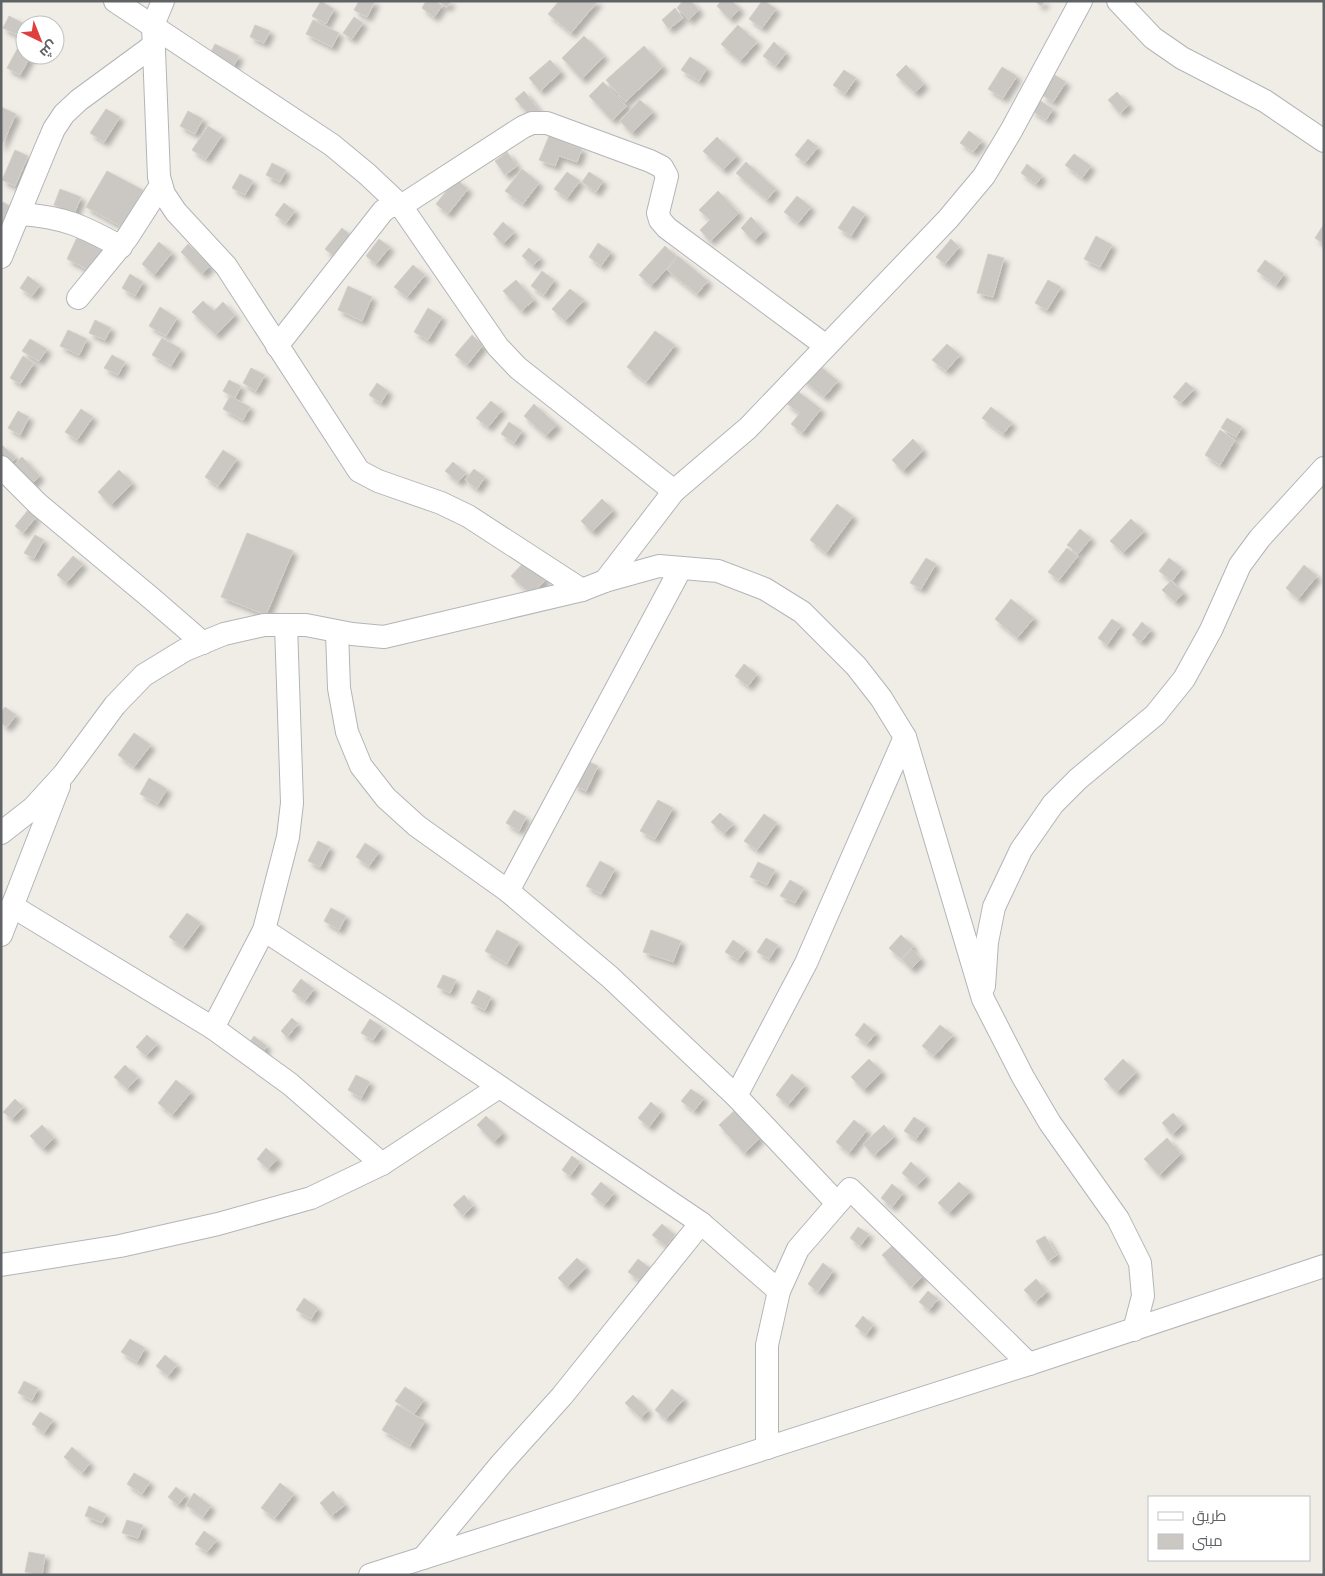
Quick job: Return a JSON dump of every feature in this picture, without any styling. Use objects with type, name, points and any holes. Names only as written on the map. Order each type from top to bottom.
[{"type":"street","points":[[116,1],[153,35],[332,145],[367,174],[400,206],[498,347],[518,368],[674,491]]},
{"type":"street","points":[[163,1],[153,35],[159,177],[164,194],[176,212],[226,266],[359,470],[378,481],[440,503],[468,516],[582,590]]},
{"type":"street","points":[[605,581],[674,491],[748,428],[948,219],[984,176],[1081,1]]},
{"type":"street","points":[[1118,1],[1153,38],[1182,58],[1265,101],[1324,141]]},
{"type":"street","points":[[1,257],[48,143],[64,114],[153,35]]},
{"type":"street","points":[[277,346],[383,211],[390,206],[400,206],[523,127],[532,123],[547,123],[650,160],[662,167],[667,176],[658,212],[660,220],[667,228],[826,346]]},
{"type":"street","points":[[78,298],[121,247],[161,186]]},
{"type":"street","points":[[20,214],[62,219],[82,226],[121,247]]},
{"type":"street","points":[[1,467],[38,504],[203,643]]},
{"type":"street","points":[[982,999],[987,942],[994,907],[1021,850],[1059,798],[1078,779],[1155,715],[1184,679],[1212,630],[1240,565],[1260,538],[1324,468]]},
{"type":"street","points":[[1,833],[33,808],[64,774],[115,705],[144,675],[185,650],[224,634],[264,625],[306,625],[338,632],[384,637],[582,590],[605,581],[659,566],[718,571],[765,589],[802,612],[856,666],[881,698],[905,736],[982,999],[1023,1077],[1050,1123],[1118,1219],[1140,1264],[1144,1296],[1134,1330]]},
{"type":"street","points":[[508,891],[681,568]]},
{"type":"street","points":[[213,1028],[264,930],[288,837],[292,803],[286,625]]},
{"type":"street","points":[[338,632],[339,688],[347,732],[361,766],[386,798],[417,826],[508,891],[610,977],[736,1096],[837,1204]]},
{"type":"street","points":[[736,1096],[806,964],[905,736]]},
{"type":"street","points":[[1,935],[64,774]]},
{"type":"street","points":[[12,906],[213,1028],[290,1084],[382,1164]]},
{"type":"street","points":[[264,930],[499,1086],[701,1224],[780,1291]]},
{"type":"street","points":[[1,1265],[120,1246],[218,1224],[311,1198],[382,1164],[499,1086]]},
{"type":"street","points":[[767,1448],[766,1344],[780,1291],[798,1249],[850,1189],[1029,1364]]},
{"type":"street","points":[[423,1558],[501,1464],[562,1396],[701,1224]]},
{"type":"street","points":[[370,1575],[1134,1330],[1324,1266]]},
{"type":"building","points":[[321,1],[334,9],[326,24],[312,16]]},
{"type":"building","points":[[359,1],[375,1],[367,17],[354,10]]},
{"type":"building","points":[[426,1],[436,1],[442,6],[434,17],[422,8]]},
{"type":"building","points":[[438,1],[451,1],[447,7]]},
{"type":"building","points":[[559,1],[598,1],[571,33],[548,14]]},
{"type":"building","points":[[683,1],[691,1],[699,10],[689,20],[677,8]]},
{"type":"building","points":[[721,1],[732,1],[740,9],[730,19],[717,6]]},
{"type":"building","points":[[762,1],[776,9],[762,28],[749,19]]},
{"type":"building","points":[[1035,1],[1045,1],[1041,6]]},
{"type":"building","points":[[675,8],[683,18],[669,29],[662,20]]},
{"type":"building","points":[[9,16],[15,19],[15,34],[3,28]]},
{"type":"building","points":[[354,17],[363,23],[352,39],[343,33]]},
{"type":"building","points":[[313,20],[339,33],[332,47],[306,34]]},
{"type":"building","points":[[255,25],[270,31],[264,43],[250,37]]},
{"type":"building","points":[[738,25],[757,42],[740,61],[721,44]]},
{"type":"building","points":[[584,36],[604,56],[582,79],[562,58]]},
{"type":"building","points":[[774,42],[786,53],[776,66],[763,56]]},
{"type":"building","points":[[215,44],[239,56],[233,67],[209,56]]},
{"type":"building","points":[[644,46],[663,67],[625,102],[606,80]]},
{"type":"building","points":[[15,53],[15,65],[26,65],[20,75],[7,68]]},
{"type":"building","points":[[690,57],[707,68],[699,81],[681,70]]},
{"type":"building","points":[[550,60],[561,72],[540,91],[529,78]]},
{"type":"building","points":[[906,65],[924,84],[915,93],[896,75]]},
{"type":"building","points":[[1002,67],[1017,76],[1003,98],[988,89]]},
{"type":"building","points":[[844,70],[856,78],[845,94],[833,85]]},
{"type":"building","points":[[1055,75],[1066,82],[1053,102],[1042,95]]},
{"type":"building","points":[[603,82],[627,106],[612,120],[589,96]]},
{"type":"building","points":[[524,91],[539,110],[531,117],[515,99]]},
{"type":"building","points":[[1117,92],[1129,105],[1120,113],[1108,100]]},
{"type":"building","points":[[640,100],[653,112],[632,133],[620,121]]},
{"type":"building","points":[[1039,100],[1053,109],[1046,120],[1031,110]]},
{"type":"building","points":[[1,107],[16,114],[1,147]]},
{"type":"building","points":[[106,109],[120,117],[104,142],[90,133]]},
{"type":"building","points":[[188,111],[203,119],[195,134],[180,126]]},
{"type":"building","points":[[208,126],[222,135],[206,159],[192,150]]},
{"type":"building","points":[[969,131],[982,141],[973,152],[960,143]]},
{"type":"building","points":[[549,136],[582,149],[577,162],[559,156],[555,166],[539,160]]},
{"type":"building","points":[[717,137],[737,156],[723,170],[703,151]]},
{"type":"building","points":[[808,139],[818,147],[805,163],[795,155]]},
{"type":"building","points":[[15,150],[28,156],[15,186],[2,180]]},
{"type":"building","points":[[507,152],[517,166],[505,175],[495,161]]},
{"type":"building","points":[[1074,154],[1091,166],[1082,178],[1065,165]]},
{"type":"building","points":[[746,162],[776,189],[767,200],[736,173]]},
{"type":"building","points":[[272,163],[286,170],[280,182],[266,175]]},
{"type":"building","points":[[1027,164],[1042,176],[1036,184],[1021,173]]},
{"type":"building","points":[[522,169],[539,183],[523,204],[505,191]]},
{"type":"building","points":[[107,171],[143,190],[122,227],[86,207]]},
{"type":"building","points":[[567,172],[580,181],[567,198],[554,189]]},
{"type":"building","points":[[589,172],[603,181],[596,192],[582,182]]},
{"type":"building","points":[[240,174],[253,181],[245,195],[232,188]]},
{"type":"building","points":[[456,179],[468,189],[448,214],[436,204]]},
{"type":"building","points":[[60,189],[81,197],[74,214],[54,205]]},
{"type":"building","points":[[718,191],[739,213],[710,241],[700,230],[710,220],[699,210]]},
{"type":"building","points":[[797,196],[811,207],[798,223],[784,212]]},
{"type":"building","points":[[3,202],[15,209],[1,231],[1,205]]},
{"type":"building","points":[[284,203],[295,211],[286,223],[275,215]]},
{"type":"building","points":[[853,206],[865,214],[851,236],[838,228]]},
{"type":"building","points":[[751,217],[764,231],[754,241],[741,228]]},
{"type":"building","points":[[503,222],[514,232],[503,244],[493,234]]},
{"type":"building","points":[[1324,224],[1324,244],[1315,238]]},
{"type":"building","points":[[342,228],[353,237],[336,258],[325,249]]},
{"type":"building","points":[[78,235],[104,249],[92,272],[67,259]]},
{"type":"building","points":[[1096,236],[1112,245],[1100,267],[1084,259]]},
{"type":"building","points":[[379,239],[390,247],[376,264],[366,256]]},
{"type":"building","points":[[951,239],[959,247],[945,264],[936,257]]},
{"type":"building","points":[[159,242],[172,253],[154,275],[142,264]]},
{"type":"building","points":[[598,243],[611,252],[601,266],[589,257]]},
{"type":"building","points":[[188,244],[210,266],[202,274],[181,252]]},
{"type":"building","points":[[665,246],[677,257],[651,286],[639,275]]},
{"type":"building","points":[[529,248],[540,258],[533,266],[522,256]]},
{"type":"building","points":[[988,254],[1004,258],[993,297],[977,293]]},
{"type":"building","points":[[678,256],[708,281],[697,294],[667,270]]},
{"type":"building","points":[[1265,260],[1284,274],[1276,285],[1257,271]]},
{"type":"building","points":[[413,265],[425,275],[407,297],[394,287]]},
{"type":"building","points":[[542,271],[554,280],[544,295],[531,286]]},
{"type":"building","points":[[130,274],[143,282],[135,296],[122,288]]},
{"type":"building","points":[[28,276],[40,285],[32,296],[20,288]]},
{"type":"building","points":[[516,280],[534,300],[521,311],[503,291]]},
{"type":"building","points":[[1048,280],[1061,287],[1047,310],[1035,303]]},
{"type":"building","points":[[348,286],[372,297],[362,321],[338,310]]},
{"type":"building","points":[[570,289],[584,300],[565,321],[552,309]]},
{"type":"building","points":[[203,301],[214,311],[223,302],[235,315],[216,335],[192,312]]},
{"type":"building","points":[[160,307],[177,318],[166,336],[149,326]]},
{"type":"building","points":[[428,308],[442,317],[428,340],[414,332]]},
{"type":"building","points":[[95,320],[111,328],[105,340],[89,333]]},
{"type":"building","points":[[68,330],[87,339],[79,355],[60,346]]},
{"type":"building","points":[[655,331],[675,345],[646,382],[627,367]]},
{"type":"building","points":[[472,335],[483,345],[467,365],[455,355]]},
{"type":"building","points":[[162,338],[181,349],[171,366],[152,355]]},
{"type":"building","points":[[30,339],[47,349],[39,361],[22,351]]},
{"type":"building","points":[[947,344],[960,355],[946,371],[932,360]]},
{"type":"building","points":[[112,355],[125,362],[118,375],[104,368]]},
{"type":"building","points":[[23,356],[34,363],[20,384],[10,378]]},
{"type":"building","points":[[816,363],[838,381],[824,397],[802,379]]},
{"type":"building","points":[[251,368],[265,375],[256,391],[243,383]]},
{"type":"building","points":[[229,380],[241,386],[235,398],[223,391]]},
{"type":"building","points":[[1186,382],[1194,389],[1181,403],[1173,397]]},
{"type":"building","points":[[377,383],[388,391],[381,403],[369,395]]},
{"type":"building","points":[[796,390],[821,409],[802,433],[791,424],[800,413],[786,403]]},
{"type":"building","points":[[230,396],[250,407],[243,420],[223,409]]},
{"type":"building","points":[[491,401],[502,410],[488,427],[476,418]]},
{"type":"building","points":[[534,404],[557,425],[546,436],[524,416]]},
{"type":"building","points":[[991,407],[1012,423],[1003,434],[982,418]]},
{"type":"building","points":[[81,409],[93,417],[77,440],[65,432]]},
{"type":"building","points":[[18,411],[29,417],[20,435],[8,428]]},
{"type":"building","points":[[1227,418],[1242,427],[1236,437],[1221,428]]},
{"type":"building","points":[[509,422],[522,431],[514,443],[501,434]]},
{"type":"building","points":[[1220,430],[1235,440],[1220,465],[1205,455]]},
{"type":"building","points":[[913,439],[923,450],[903,471],[892,460]]},
{"type":"building","points":[[2,445],[16,458],[6,468],[1,463]]},
{"type":"building","points":[[223,450],[237,459],[218,486],[205,477]]},
{"type":"building","points":[[22,457],[40,476],[28,488],[10,469]]},
{"type":"building","points":[[453,462],[466,473],[458,482],[445,471]]},
{"type":"building","points":[[474,469],[485,477],[477,489],[465,480]]},
{"type":"building","points":[[119,470],[132,483],[111,505],[98,492]]},
{"type":"building","points":[[602,499],[613,510],[592,532],[581,521]]},
{"type":"building","points":[[837,504],[853,516],[826,553],[810,540]]},
{"type":"building","points":[[28,510],[36,517],[23,533],[15,526]]},
{"type":"building","points":[[1131,519],[1144,531],[1123,553],[1110,541]]},
{"type":"building","points":[[1080,529],[1091,538],[1078,554],[1067,545]]},
{"type":"building","points":[[247,533],[293,551],[266,615],[221,597]]},
{"type":"building","points":[[35,535],[44,540],[34,558],[24,553]]},
{"type":"building","points":[[1067,548],[1078,556],[1059,580],[1048,572]]},
{"type":"building","points":[[73,556],[83,564],[66,583],[57,575]]},
{"type":"building","points":[[926,558],[936,564],[921,589],[910,583]]},
{"type":"building","points":[[1169,558],[1182,568],[1172,581],[1159,571]]},
{"type":"building","points":[[526,560],[546,579],[531,595],[511,576]]},
{"type":"building","points":[[1304,565],[1317,576],[1298,599],[1286,588]]},
{"type":"building","points":[[1171,581],[1184,593],[1175,602],[1162,590]]},
{"type":"building","points":[[1011,599],[1034,618],[1017,638],[995,619]]},
{"type":"building","points":[[1112,619],[1121,625],[1107,645],[1098,638]]},
{"type":"building","points":[[1142,622],[1151,630],[1141,642],[1132,635]]},
{"type":"building","points":[[744,664],[757,674],[748,686],[735,676]]},
{"type":"building","points":[[5,707],[16,715],[7,727],[1,723],[1,712]]},
{"type":"building","points":[[134,733],[151,745],[134,767],[118,755]]},
{"type":"building","points":[[585,760],[598,766],[586,791],[573,785]]},
{"type":"building","points":[[149,778],[167,789],[158,804],[140,794]]},
{"type":"building","points":[[658,800],[673,808],[655,839],[640,831]]},
{"type":"building","points":[[514,810],[526,817],[519,831],[506,823]]},
{"type":"building","points":[[720,813],[733,824],[724,834],[711,822]]},
{"type":"building","points":[[764,814],[777,823],[757,850],[744,841]]},
{"type":"building","points":[[318,841],[330,847],[320,867],[308,861]]},
{"type":"building","points":[[365,843],[379,852],[369,866],[356,857]]},
{"type":"building","points":[[600,861],[615,869],[601,894],[586,886]]},
{"type":"building","points":[[758,862],[775,870],[767,885],[750,877]]},
{"type":"building","points":[[790,880],[804,888],[795,903],[780,896]]},
{"type":"building","points":[[331,908],[346,916],[339,930],[324,921]]},
{"type":"building","points":[[187,913],[201,923],[183,947],[169,937]]},
{"type":"building","points":[[497,930],[519,942],[507,964],[485,951]]},
{"type":"building","points":[[651,930],[681,941],[673,962],[643,952]]},
{"type":"building","points":[[901,935],[913,946],[901,959],[889,948]]},
{"type":"building","points":[[766,938],[778,945],[769,959],[757,952]]},
{"type":"building","points":[[733,940],[746,949],[738,960],[725,952]]},
{"type":"building","points":[[912,949],[921,959],[911,969],[902,959]]},
{"type":"building","points":[[443,975],[456,980],[450,993],[437,987]]},
{"type":"building","points":[[301,979],[314,989],[305,1001],[292,991]]},
{"type":"building","points":[[478,990],[491,997],[485,1010],[471,1003]]},
{"type":"building","points":[[292,1018],[298,1024],[287,1037],[281,1031]]},
{"type":"building","points":[[370,1019],[382,1027],[373,1040],[361,1033]]},
{"type":"building","points":[[864,1023],[876,1033],[867,1044],[855,1035]]},
{"type":"building","points":[[940,1025],[953,1035],[934,1056],[922,1046]]},
{"type":"building","points":[[147,1035],[157,1044],[146,1056],[136,1047]]},
{"type":"building","points":[[254,1036],[267,1046],[259,1057],[246,1047]]},
{"type":"building","points":[[869,1059],[882,1072],[864,1090],[851,1077]]},
{"type":"building","points":[[1123,1059],[1136,1072],[1117,1092],[1104,1079]]},
{"type":"building","points":[[125,1065],[138,1077],[127,1089],[114,1077]]},
{"type":"building","points":[[792,1074],[805,1085],[788,1105],[776,1095]]},
{"type":"building","points":[[356,1075],[370,1082],[361,1098],[348,1090]]},
{"type":"building","points":[[176,1080],[191,1092],[172,1115],[158,1103]]},
{"type":"building","points":[[691,1089],[704,1098],[694,1111],[681,1101]]},
{"type":"building","points":[[15,1099],[23,1107],[12,1119],[3,1112]]},
{"type":"building","points":[[651,1102],[661,1111],[649,1127],[638,1118]]},
{"type":"building","points":[[735,1110],[760,1138],[744,1153],[719,1125]]},
{"type":"building","points":[[1173,1113],[1183,1124],[1172,1134],[1162,1123]]},
{"type":"building","points":[[486,1116],[503,1133],[494,1142],[477,1125]]},
{"type":"building","points":[[914,1117],[926,1125],[916,1139],[904,1131]]},
{"type":"building","points":[[854,1120],[867,1130],[849,1153],[836,1142]]},
{"type":"building","points":[[42,1125],[54,1138],[43,1149],[30,1136]]},
{"type":"building","points":[[884,1125],[894,1137],[874,1155],[863,1144]]},
{"type":"building","points":[[1167,1138],[1181,1154],[1159,1175],[1144,1159]]},
{"type":"building","points":[[266,1148],[278,1159],[268,1169],[257,1159]]},
{"type":"building","points":[[572,1156],[580,1162],[570,1176],[562,1170]]},
{"type":"building","points":[[911,1162],[926,1176],[917,1186],[902,1173]]},
{"type":"building","points":[[601,1182],[614,1193],[604,1205],[591,1194]]},
{"type":"building","points":[[959,1182],[970,1192],[949,1213],[938,1203]]},
{"type":"building","points":[[892,1184],[903,1193],[892,1207],[881,1198]]},
{"type":"building","points":[[464,1195],[473,1206],[463,1215],[453,1205]]},
{"type":"building","points":[[662,1224],[675,1235],[666,1246],[652,1235]]},
{"type":"building","points":[[858,1227],[869,1234],[860,1246],[850,1238]]},
{"type":"building","points":[[1045,1236],[1057,1255],[1048,1261],[1036,1241]]},
{"type":"building","points":[[894,1244],[923,1276],[911,1287],[882,1255]]},
{"type":"building","points":[[577,1258],[586,1267],[567,1287],[558,1278]]},
{"type":"building","points":[[638,1259],[650,1268],[641,1281],[628,1272]]},
{"type":"building","points":[[823,1263],[833,1271],[818,1292],[808,1284]]},
{"type":"building","points":[[1036,1279],[1047,1292],[1035,1302],[1024,1290]]},
{"type":"building","points":[[928,1291],[938,1299],[929,1310],[919,1302]]},
{"type":"building","points":[[304,1298],[318,1308],[311,1319],[296,1310]]},
{"type":"building","points":[[863,1316],[873,1325],[866,1335],[855,1326]]},
{"type":"building","points":[[130,1339],[145,1348],[137,1362],[121,1352]]},
{"type":"building","points":[[165,1355],[177,1365],[168,1376],[156,1366]]},
{"type":"building","points":[[24,1381],[38,1388],[32,1400],[18,1393]]},
{"type":"building","points":[[405,1387],[424,1400],[414,1414],[395,1401]]},
{"type":"building","points":[[672,1389],[684,1399],[666,1419],[655,1410]]},
{"type":"building","points":[[633,1395],[648,1410],[641,1418],[625,1403]]},
{"type":"building","points":[[397,1405],[425,1421],[410,1446],[382,1430]]},
{"type":"building","points":[[40,1412],[53,1420],[44,1433],[32,1424]]},
{"type":"building","points":[[72,1447],[90,1463],[82,1473],[64,1457]]},
{"type":"building","points":[[134,1473],[150,1482],[142,1494],[127,1484]]},
{"type":"building","points":[[280,1483],[294,1494],[275,1518],[261,1508]]},
{"type":"building","points":[[176,1487],[186,1495],[178,1505],[168,1497]]},
{"type":"building","points":[[333,1491],[345,1505],[331,1516],[320,1503]]},
{"type":"building","points":[[194,1493],[211,1506],[203,1517],[186,1505]]},
{"type":"building","points":[[89,1506],[106,1514],[102,1523],[85,1516]]},
{"type":"building","points":[[127,1520],[143,1525],[138,1538],[122,1533]]},
{"type":"building","points":[[204,1531],[217,1540],[207,1552],[195,1544]]},
{"type":"building","points":[[29,1552],[45,1555],[42,1575],[25,1572]]}]
